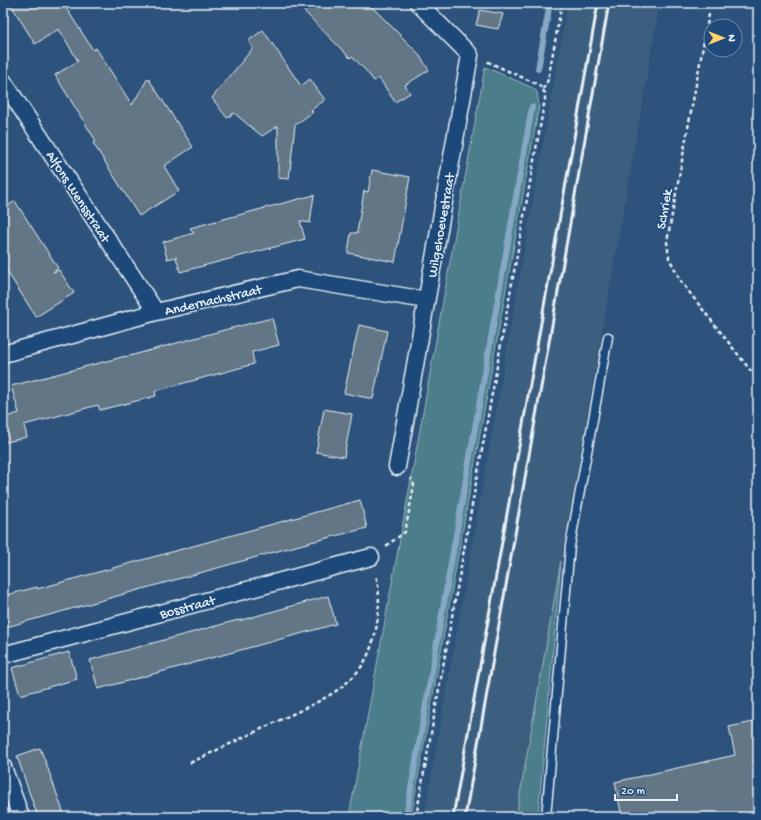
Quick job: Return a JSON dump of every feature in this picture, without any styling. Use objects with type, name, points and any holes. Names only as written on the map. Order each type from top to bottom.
[{"type":"street","points":[[418,3],[470,55]]},
{"type":"street","name":"Wilgehoevestraat","points":[[403,471],[426,300],[470,55]]},
{"type":"street","name":"Alfons Wensstraat","points":[[3,80],[156,312]]},
{"type":"street","name":"Andernachstraat","points":[[3,354],[156,312],[298,279],[426,300]]},
{"type":"street","name":"Bosstraat","points":[[3,655],[371,557]]},
{"type":"street","points":[[3,767],[22,817]]},
{"type":"lane","points":[[546,817],[570,546],[608,337]]},
{"type":"path","points":[[543,89],[548,80],[562,3]]},
{"type":"path","name":"Schriek","points":[[709,14],[667,242],[669,258],[682,283],[758,380]]},
{"type":"path","points":[[416,817],[545,100],[543,89],[539,85],[470,55]]},
{"type":"path","points":[[190,763],[330,695],[346,684],[359,670],[369,654],[379,609],[379,588],[371,557],[405,532],[414,485],[403,471]]},
{"type":"shaded area","points":[[568,3],[660,3],[516,817],[424,817]]},
{"type":"green space","points":[[485,67],[533,88],[537,92],[539,106],[411,817],[349,817],[412,474]]},
{"type":"green space","points":[[561,561],[538,817],[516,817]]},
{"type":"building","points":[[10,3],[63,3],[93,50],[96,48],[132,105],[148,78],[193,147],[164,166],[179,191],[139,216],[93,143],[96,141],[55,75],[78,61],[59,29],[35,44]]},
{"type":"building","points":[[296,3],[368,3],[418,53],[429,70],[405,85],[410,93],[395,102],[379,78],[374,81],[352,56],[350,58]]},
{"type":"building","points":[[480,10],[503,14],[498,29],[476,25]]},
{"type":"building","points":[[263,30],[301,86],[310,79],[325,100],[311,110],[313,112],[295,125],[289,179],[278,178],[278,126],[262,136],[234,113],[227,118],[212,98],[253,48],[248,41]]},
{"type":"building","points":[[372,170],[410,177],[395,262],[348,253],[351,233],[357,233],[364,191],[368,192]]},
{"type":"building","points":[[314,195],[310,223],[300,221],[305,239],[180,272],[176,257],[167,259],[163,242],[194,233],[190,228]]},
{"type":"building","points":[[15,201],[58,268],[53,272],[59,270],[74,293],[36,317],[3,265],[3,209]]},
{"type":"building","points":[[272,318],[279,345],[252,352],[254,364],[155,391],[156,396],[100,410],[98,405],[24,425],[27,437],[3,443],[3,418],[19,413],[11,386]]},
{"type":"building","points":[[359,325],[387,331],[373,399],[344,393]]},
{"type":"building","points":[[324,409],[352,414],[344,457],[316,452]]},
{"type":"building","points":[[360,500],[367,528],[303,544],[3,628],[3,596],[37,587],[37,589]]},
{"type":"building","points":[[328,596],[336,624],[98,689],[90,660]]},
{"type":"building","points":[[69,652],[77,679],[20,695],[12,668]]},
{"type":"building","points":[[758,721],[758,817],[622,817],[615,782],[735,755],[729,727]]},
{"type":"building","points":[[40,748],[65,817],[38,817],[17,756]]},
{"type":"waterway","points":[[538,69],[550,3]]},
{"type":"waterway","points":[[406,817],[532,107]]},
{"type":"railway","points":[[453,817],[598,3]]},
{"type":"railway","points":[[465,817],[609,3]]}]
